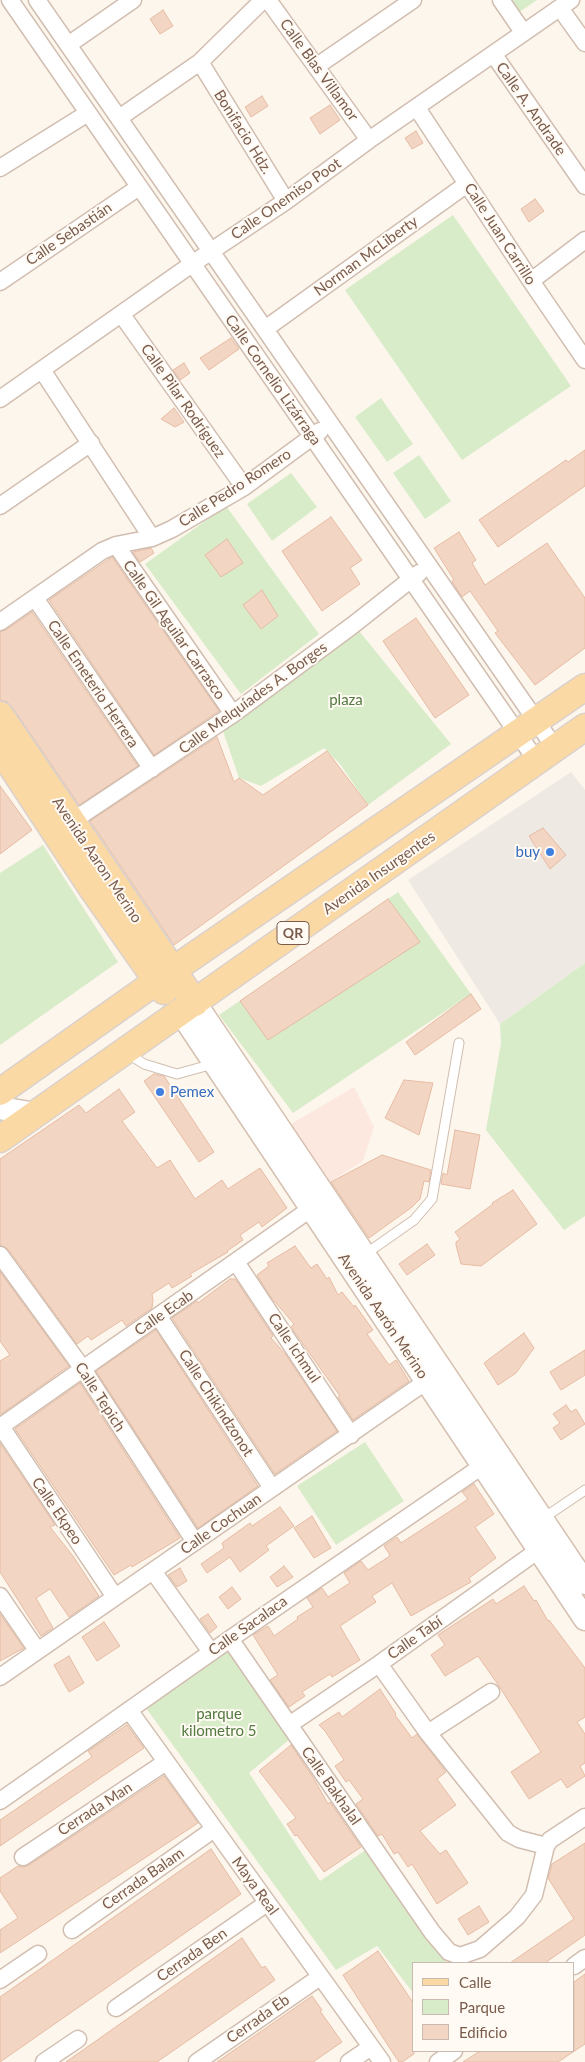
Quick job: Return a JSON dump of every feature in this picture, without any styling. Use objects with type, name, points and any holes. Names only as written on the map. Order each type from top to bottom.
[{"type":"main road","name":"QR","points":[[0,1092],[164,976],[585,687]]},
{"type":"main road","name":"Avenida Aaron Merino","points":[[0,715],[64,828],[164,976],[188,1008]]},
{"type":"main road","name":"Avenida Insurgentes","points":[[0,1139],[585,726]]},
{"type":"main road","name":"Avenida Aaron Merino","points":[[0,749],[64,828]]},
{"type":"main road","name":"Avenida Aarón Merino","points":[[188,1008],[214,1064],[319,1204],[364,1255],[435,1376]]},
{"type":"main road","name":"Avenida Aarón Merino","points":[[188,1008],[547,1544],[585,1619]]},
{"type":"main road","points":[[64,1046],[65,1061],[68,1068],[73,1072],[88,1077]]},
{"type":"main road","points":[[0,1108],[44,1108],[53,1086],[52,1080],[47,1074],[33,1068]]},
{"type":"main road","name":"Avenida Aarón Merino","points":[[491,1460],[542,1519],[547,1544],[585,1583]]},
{"type":"street","name":"Calle Cornelio Lizárraga","points":[[10,0],[412,580],[546,754]]},
{"type":"street","name":"Calle Cornelio Lizárraga","points":[[37,0],[428,564],[527,727],[546,754]]},
{"type":"street","points":[[68,45],[132,0]]},
{"type":"street","points":[[119,118],[200,62],[263,0]]},
{"type":"street","name":"Calle Blas Villamor","points":[[268,0],[369,140]]},
{"type":"street","points":[[317,66],[412,0]]},
{"type":"street","points":[[501,0],[523,32]]},
{"type":"street","points":[[566,4],[585,44]]},
{"type":"street","name":"Calle Onemiso Poot","points":[[2,394],[42,370],[122,315],[192,264],[286,201],[369,140],[494,55],[523,32],[566,4]]},
{"type":"street","name":"Calle A. Andrade","points":[[494,55],[585,186]]},
{"type":"street","name":"Bonifacio Hdz.","points":[[200,62],[286,201]]},
{"type":"street","name":"Calle Juan Carrillo","points":[[417,108],[530,281],[582,350]]},
{"type":"street","points":[[1,165],[88,113]]},
{"type":"street","name":"Norman McLiberty","points":[[265,329],[467,184]]},
{"type":"street","name":"Calle Sebastián","points":[[0,282],[139,187]]},
{"type":"street","points":[[530,281],[585,240]]},
{"type":"street","name":"Calle Pilar Rodríguez","points":[[122,315],[244,487]]},
{"type":"street","points":[[42,370],[152,538]]},
{"type":"street","name":"Calle Pedro Romero","points":[[0,622],[102,551],[116,545],[152,538],[172,529],[244,487],[331,424]]},
{"type":"street","points":[[0,506],[91,443]]},
{"type":"street","name":"Calle Gil Aguilar Carrasco","points":[[116,545],[233,714]]},
{"type":"street","name":"Calle Melquíades A. Borges","points":[[64,828],[233,714],[412,580],[428,564]]},
{"type":"street","name":"Calle Emeterio Herrera","points":[[35,598],[152,769]]},
{"type":"street","name":"Calle Ecab","points":[[0,1426],[319,1204]]},
{"type":"street","name":"Calle Tepich","points":[[0,1255],[83,1369],[195,1542]]},
{"type":"street","name":"Calle Ichmul","points":[[236,1262],[351,1436]]},
{"type":"street","name":"Calle Chikindzonot","points":[[159,1317],[272,1488]]},
{"type":"street","name":"Calle Cochuan","points":[[0,1677],[36,1650],[351,1436],[435,1376]]},
{"type":"street","name":"Calle Ekpeo","points":[[0,1426],[115,1597]]},
{"type":"street","name":"Calle Sacalaca","points":[[0,1800],[211,1652],[491,1460]]},
{"type":"street","name":"Calle Tabí","points":[[289,1725],[379,1664],[547,1544]]},
{"type":"street","points":[[153,1571],[211,1652]]},
{"type":"street","points":[[0,1596],[36,1650]]},
{"type":"street","name":"Calle Bakhalal","points":[[230,1639],[432,1932],[449,1952],[460,1956],[480,1949],[517,1917],[534,1895],[546,1846]]},
{"type":"street","points":[[379,1664],[428,1733],[508,1833],[519,1840],[546,1846],[550,1840],[585,1817]]},
{"type":"street","points":[[428,1733],[491,1692]]},
{"type":"street","name":"Maya Real","points":[[129,1710],[382,2062]]},
{"type":"street","name":"Cerrada Man","points":[[23,1857],[166,1762]]},
{"type":"street","name":"Cerrada Balam","points":[[72,1930],[214,1829]]},
{"type":"street","name":"Cerrada Ben","points":[[116,2008],[267,1903]]},
{"type":"street","points":[[0,1980],[38,1954]]},
{"type":"street","name":"Cerrada Eb","points":[[197,2062],[320,1977]]},
{"type":"street","points":[[44,2062],[78,2039]]},
{"type":"street","points":[[349,2062],[371,2047]]},
{"type":"street","points":[[438,2062],[453,2052]]},
{"type":"lane","points":[[364,1255],[414,1220],[432,1199],[459,1043]]},
{"type":"lane","points":[[125,1052],[144,1064],[177,1074],[214,1064]]},
{"type":"lane","points":[[542,1519],[585,1490]]},
{"type":"shaded area","points":[[571,772],[585,790],[585,963],[500,1024],[408,880]]},
{"type":"shaded area","points":[[354,1087],[374,1127],[363,1161],[330,1182],[291,1124]]},
{"type":"green space","points":[[505,0],[537,0],[515,15]]},
{"type":"green space","points":[[453,215],[571,386],[462,460],[345,290]]},
{"type":"green space","points":[[381,398],[413,444],[387,462],[355,417]]},
{"type":"green space","points":[[419,455],[451,501],[425,519],[393,473]]},
{"type":"green space","points":[[291,473],[317,507],[272,541],[247,504]]},
{"type":"green space","points":[[226,506],[319,634],[241,694],[145,564]]},
{"type":"green space","name":"plaza","points":[[355,626],[451,744],[368,805],[340,764],[324,748],[261,786],[239,778],[223,731]]},
{"type":"green space","points":[[43,845],[118,962],[0,1045],[0,873]]},
{"type":"green space","points":[[398,892],[471,994],[293,1113],[219,1015]]},
{"type":"green space","points":[[585,963],[585,1216],[564,1230],[486,1130],[501,1043],[500,1024]]},
{"type":"green space","points":[[365,1442],[404,1501],[336,1545],[297,1486]]},
{"type":"green space","name":"parque kilometro 5","points":[[231,1649],[290,1739],[249,1773],[320,1881],[367,1849],[446,1962],[412,1962],[412,1991],[377,1946],[336,1970],[146,1708]]},
{"type":"building","points":[[163,10],[173,26],[160,34],[150,19]]},
{"type":"building","points":[[262,96],[268,106],[251,117],[245,107]]},
{"type":"building","points":[[330,105],[340,120],[320,134],[310,118]]},
{"type":"building","points":[[416,131],[423,143],[412,149],[405,138]]},
{"type":"building","points":[[535,199],[544,211],[529,222],[521,209]]},
{"type":"building","points":[[231,338],[239,349],[209,370],[200,358]]},
{"type":"building","points":[[184,363],[190,373],[180,380],[173,370]]},
{"type":"building","points":[[174,408],[184,422],[175,427],[161,419]]},
{"type":"building","points":[[585,450],[585,486],[498,547],[479,520],[566,460],[568,462]]},
{"type":"building","points":[[331,517],[362,560],[350,568],[360,584],[322,611],[282,551]]},
{"type":"building","points":[[459,532],[476,560],[472,563],[485,585],[547,543],[585,598],[585,648],[535,685],[495,633],[498,631],[470,591],[462,597],[434,548]]},
{"type":"building","points":[[227,539],[243,563],[221,577],[205,555]]},
{"type":"building","points":[[151,548],[154,553],[140,562],[133,552]]},
{"type":"building","points":[[112,557],[219,711],[154,755],[49,600]]},
{"type":"building","points":[[262,590],[278,616],[261,629],[243,605]]},
{"type":"building","points":[[32,612],[138,766],[79,805],[12,707],[7,702],[0,700],[0,632]]},
{"type":"building","points":[[416,618],[469,695],[435,718],[383,641]]},
{"type":"building","points":[[217,737],[234,782],[239,778],[263,795],[327,751],[368,805],[174,945],[90,821]]},
{"type":"building","points":[[0,786],[32,830],[0,854]]},
{"type":"building","points":[[543,828],[566,855],[550,869],[529,836]]},
{"type":"building","points":[[388,899],[420,942],[268,1040],[240,1001]]},
{"type":"building","points":[[471,994],[481,1009],[415,1055],[406,1042]]},
{"type":"building","points":[[154,1074],[164,1076],[214,1152],[199,1162],[144,1081]]},
{"type":"building","points":[[404,1080],[433,1083],[419,1135],[385,1118]]},
{"type":"building","points":[[119,1089],[135,1112],[122,1121],[157,1168],[170,1160],[195,1199],[222,1180],[228,1189],[260,1168],[287,1208],[262,1227],[259,1222],[240,1235],[243,1240],[228,1252],[190,1274],[192,1276],[172,1288],[169,1283],[152,1294],[152,1308],[126,1326],[122,1320],[91,1340],[88,1336],[77,1344],[8,1249],[0,1245],[0,1159],[79,1105],[86,1113]]},
{"type":"building","points":[[455,1130],[480,1135],[470,1189],[441,1184],[443,1173],[447,1175]]},
{"type":"building","points":[[382,1155],[431,1170],[429,1182],[424,1181],[420,1199],[369,1238],[331,1182]]},
{"type":"building","points":[[513,1190],[537,1224],[481,1266],[461,1264],[456,1245],[456,1242],[460,1239],[455,1232],[492,1203]]},
{"type":"building","points":[[427,1244],[435,1255],[407,1275],[399,1264]]},
{"type":"building","points":[[295,1246],[311,1268],[317,1264],[327,1279],[329,1277],[338,1295],[342,1292],[354,1307],[355,1305],[373,1330],[367,1334],[389,1365],[396,1360],[409,1381],[353,1420],[338,1397],[340,1396],[291,1327],[294,1324],[270,1296],[257,1275],[269,1266],[267,1263]]},
{"type":"building","points":[[0,1272],[69,1366],[0,1415],[0,1361],[10,1355],[0,1341]]},
{"type":"building","points":[[230,1279],[235,1279],[240,1286],[273,1336],[271,1338],[286,1355],[337,1431],[275,1474],[172,1318],[197,1301],[198,1303]]},
{"type":"building","points":[[156,1330],[258,1486],[198,1528],[96,1371]]},
{"type":"building","points":[[524,1333],[534,1348],[516,1373],[498,1385],[484,1363]]},
{"type":"building","points":[[585,1350],[585,1375],[561,1390],[550,1372]]},
{"type":"building","points":[[80,1383],[180,1538],[132,1567],[131,1565],[114,1575],[15,1429]]},
{"type":"building","points":[[566,1405],[571,1412],[576,1409],[585,1424],[561,1440],[553,1428],[560,1423],[553,1414]]},
{"type":"building","points":[[0,1443],[55,1525],[50,1527],[73,1556],[99,1596],[69,1617],[50,1589],[36,1598],[53,1628],[41,1636],[0,1572]]},
{"type":"building","points":[[474,1484],[494,1514],[475,1527],[496,1558],[469,1578],[471,1582],[411,1616],[392,1583],[372,1596],[376,1602],[340,1626],[360,1660],[332,1677],[330,1674],[302,1692],[305,1696],[289,1707],[270,1680],[278,1675],[253,1635],[268,1626],[274,1636],[298,1619],[297,1617],[313,1607],[307,1598],[322,1588],[328,1597],[350,1583],[344,1573],[361,1561],[368,1570],[387,1558],[390,1555],[384,1546],[397,1537],[401,1543],[458,1506],[468,1499],[462,1492]]},
{"type":"building","points":[[280,1507],[294,1526],[266,1546],[269,1550],[240,1572],[230,1557],[207,1573],[201,1564],[224,1548],[222,1543],[250,1523],[252,1526]]},
{"type":"building","points":[[312,1516],[331,1548],[314,1558],[294,1528]]},
{"type":"building","points":[[284,1566],[293,1577],[277,1587],[270,1577]]},
{"type":"building","points":[[180,1568],[187,1581],[177,1587],[168,1575]]},
{"type":"building","points":[[524,1586],[534,1601],[536,1600],[548,1621],[585,1668],[585,1717],[577,1722],[585,1734],[585,1763],[580,1766],[585,1776],[567,1788],[561,1779],[529,1799],[511,1772],[541,1752],[499,1686],[478,1656],[445,1676],[431,1655],[445,1645],[438,1635],[493,1599],[496,1604]]},
{"type":"building","points":[[232,1587],[241,1599],[228,1609],[219,1597]]},
{"type":"building","points":[[0,1614],[24,1648],[0,1661]]},
{"type":"building","points":[[208,1614],[217,1627],[210,1633],[200,1619]]},
{"type":"building","points":[[104,1622],[120,1646],[97,1661],[82,1637]]},
{"type":"building","points":[[69,1656],[84,1683],[69,1692],[54,1665]]},
{"type":"building","points":[[380,1689],[395,1715],[412,1738],[417,1734],[446,1772],[437,1779],[456,1805],[420,1831],[440,1854],[446,1850],[468,1883],[437,1904],[412,1864],[408,1867],[398,1852],[394,1854],[382,1834],[378,1836],[356,1804],[363,1799],[349,1780],[346,1782],[335,1766],[344,1760],[319,1725],[339,1712],[342,1717]]},
{"type":"building","points":[[127,1725],[144,1748],[0,1846],[0,1820],[92,1757],[88,1751]]},
{"type":"building","points":[[291,1745],[328,1804],[330,1802],[361,1847],[324,1872],[287,1824],[296,1818],[259,1771]]},
{"type":"building","points":[[164,1776],[198,1823],[0,1953],[0,1930],[18,1918],[0,1891],[0,1878],[18,1866],[29,1865]]},
{"type":"building","points":[[585,1843],[585,1935],[546,1962],[511,1962],[574,1919],[548,1878],[552,1864]]},
{"type":"building","points":[[211,1849],[241,1894],[0,2062],[0,1997]]},
{"type":"building","points":[[479,1906],[489,1922],[468,1935],[458,1919]]},
{"type":"building","points":[[242,1938],[262,1968],[265,1966],[275,1980],[157,2062],[66,2062]]},
{"type":"building","points":[[378,1951],[412,2001],[412,2052],[414,2054],[399,2062],[343,1975]]},
{"type":"building","points":[[585,1974],[585,2044],[575,2051],[575,1981]]},
{"type":"building","points":[[312,1996],[342,2042],[313,2062],[217,2062]]},
{"type":"building","points":[[478,2052],[573,2052],[558,2062],[463,2062]]},
{"type":"place","name":"buy","points":[[550,852]]},
{"type":"place","name":"Pemex","points":[[160,1092]]}]
